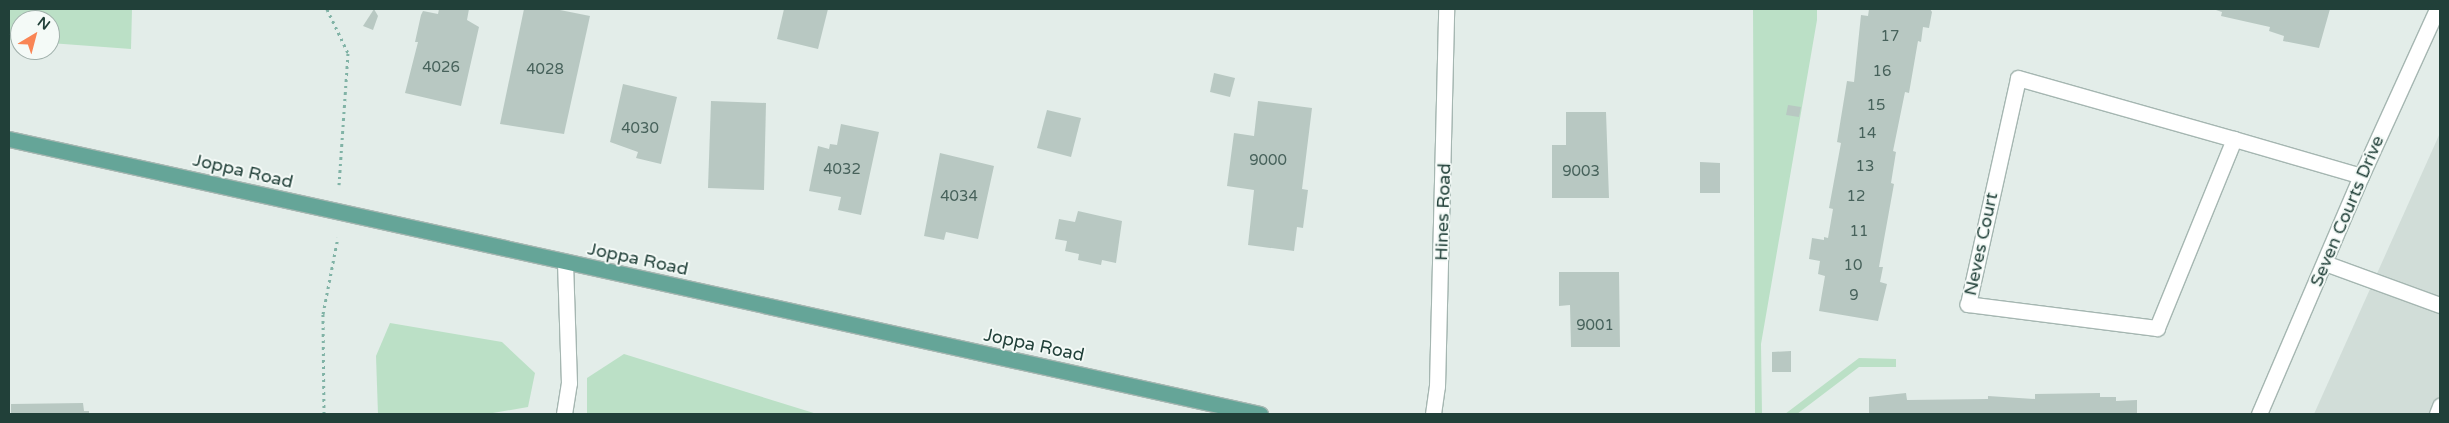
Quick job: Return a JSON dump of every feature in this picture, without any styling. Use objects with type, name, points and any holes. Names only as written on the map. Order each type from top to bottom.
[{"type":"main road","name":"Joppa Road","points":[[9,139],[1260,414]]},
{"type":"street","name":"Hines Road","points":[[1433,414],[1438,376],[1446,9]]},
{"type":"street","name":"Seven Courts Drive","points":[[2259,414],[2361,176],[2437,9]]},
{"type":"street","name":"Neves Court","points":[[2234,140],[2156,328],[1968,304],[2018,78],[2361,176]]},
{"type":"street","points":[[564,414],[569,382],[565,262]]},
{"type":"street","points":[[2325,263],[2440,305]]},
{"type":"street","points":[[2437,414],[2440,406]]},
{"type":"path","points":[[324,414],[323,314],[338,236],[348,53],[327,9]]},
{"type":"shaded area","points":[[2440,133],[2440,414],[2314,414]]},
{"type":"green space","points":[[9,9],[132,9],[131,49],[60,44],[60,10],[10,10],[9,40]]},
{"type":"green space","points":[[1753,9],[1817,9],[1817,20],[1761,344],[1762,414],[1755,414]]},
{"type":"green space","points":[[390,323],[502,342],[535,373],[528,407],[487,414],[378,414],[376,356]]},
{"type":"green space","points":[[624,354],[817,414],[587,414],[587,378]]},
{"type":"green space","points":[[1859,358],[1896,359],[1896,367],[1859,367],[1797,414],[1785,414]]},
{"type":"building","points":[[374,9],[378,16],[373,30],[363,26]]},
{"type":"building","points":[[439,9],[469,9],[467,20],[479,27],[461,106],[405,93],[418,42],[415,42],[421,15],[423,11],[438,14]]},
{"type":"building","points":[[524,9],[555,9],[590,16],[564,134],[500,124]]},
{"type":"building","points":[[784,9],[828,9],[818,49],[777,39]]},
{"type":"building","points":[[1869,9],[1930,9],[1932,12],[1929,28],[1923,27],[1921,42],[1918,41],[1909,93],[1905,92],[1893,151],[1896,152],[1891,183],[1894,184],[1879,267],[1883,267],[1880,282],[1887,284],[1878,321],[1819,311],[1825,276],[1818,274],[1820,261],[1809,259],[1812,238],[1824,240],[1824,237],[1828,238],[1833,209],[1829,208],[1841,143],[1837,142],[1847,81],[1854,82],[1861,15],[1868,16]]},
{"type":"building","points":[[2213,9],[2330,9],[2319,48],[2283,41],[2284,36],[2269,31],[2270,27],[2221,16],[2222,12]]},
{"type":"building","points":[[1214,73],[1235,78],[1230,97],[1210,92]]},
{"type":"building","points":[[623,84],[677,97],[661,164],[636,158],[638,152],[610,142]]},
{"type":"building","points":[[711,101],[766,103],[764,190],[708,188]]},
{"type":"building","points":[[1258,101],[1312,108],[1302,189],[1308,190],[1303,228],[1297,227],[1294,251],[1248,245],[1254,190],[1227,186],[1234,133],[1254,136]]},
{"type":"building","points":[[1788,105],[1801,107],[1799,117],[1786,115]]},
{"type":"building","points":[[1047,110],[1081,118],[1071,157],[1037,148]]},
{"type":"building","points":[[1566,112],[1606,112],[1609,198],[1552,198],[1552,145],[1566,145]]},
{"type":"building","points":[[841,124],[879,132],[861,215],[838,210],[841,197],[809,191],[818,146],[829,149],[830,144],[837,145]]},
{"type":"building","points":[[940,153],[994,166],[978,239],[946,232],[944,240],[924,236]]},
{"type":"building","points":[[1700,162],[1720,163],[1720,193],[1700,193]]},
{"type":"building","points":[[1078,211],[1122,221],[1116,263],[1102,260],[1101,265],[1078,260],[1079,254],[1065,251],[1067,241],[1055,239],[1059,219],[1075,222]]},
{"type":"building","points":[[1559,272],[1619,272],[1620,347],[1571,347],[1570,305],[1559,306]]},
{"type":"building","points":[[1791,351],[1791,372],[1772,372],[1772,352]]},
{"type":"building","points":[[1906,393],[1907,400],[1988,399],[1988,396],[2035,399],[2035,394],[2100,393],[2100,397],[2116,397],[2116,401],[2137,400],[2137,414],[1869,414],[1869,397]]},
{"type":"building","points":[[83,403],[84,411],[89,411],[89,414],[11,414],[11,404]]}]
